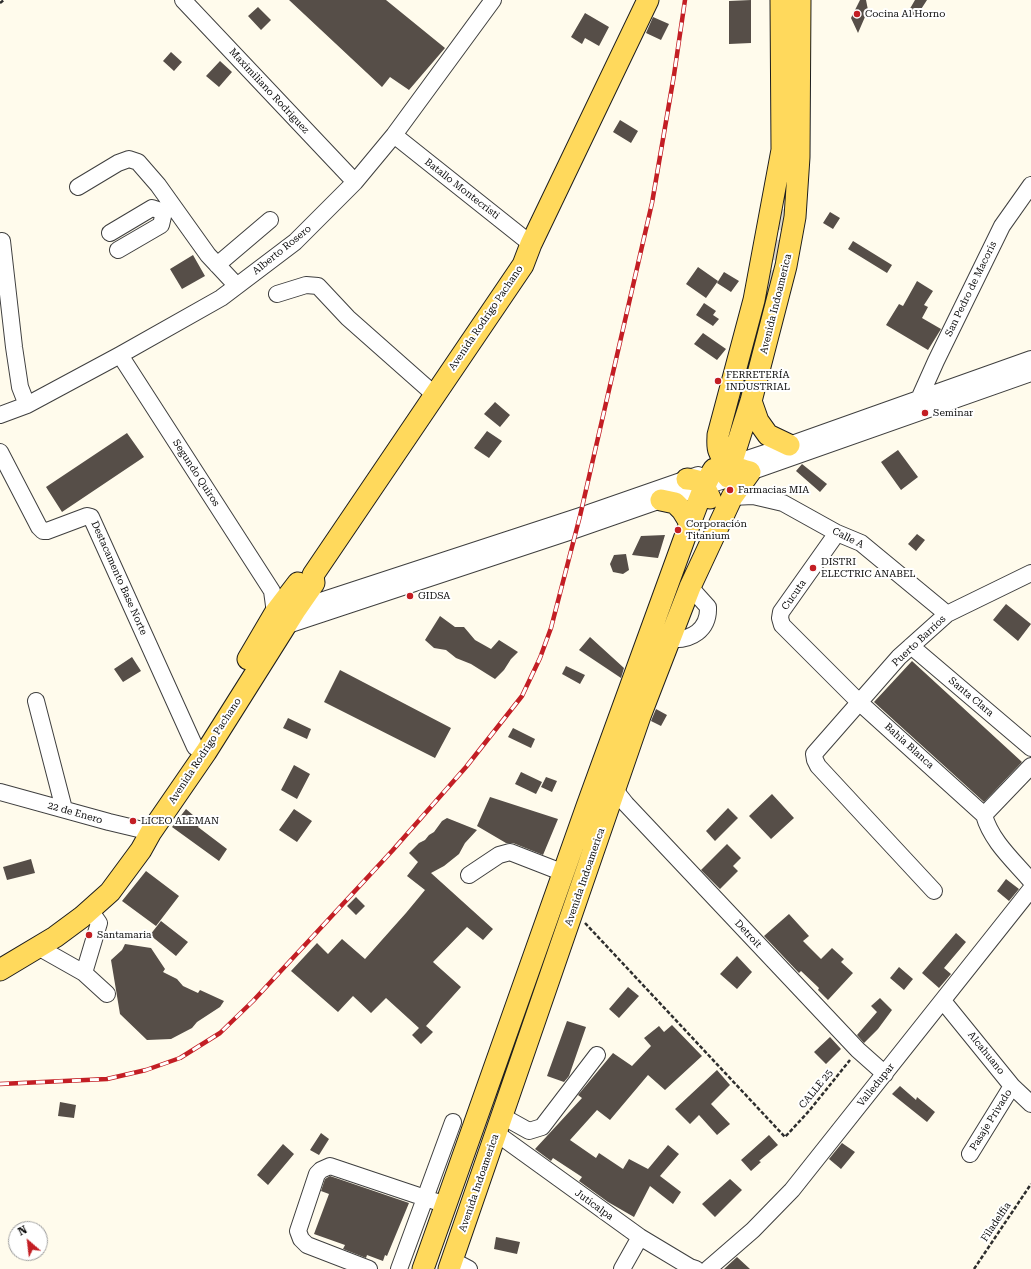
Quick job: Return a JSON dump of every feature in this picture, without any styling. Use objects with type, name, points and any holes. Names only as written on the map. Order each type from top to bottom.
[{"type":"main road","name":"Avenida Rodrigo Pachano","points":[[0,970],[55,937],[90,910],[110,892],[141,850],[146,830],[195,746],[283,607],[303,577],[313,575],[523,265],[531,244],[648,0]]},
{"type":"main road","name":"Avenida Indoamerica","points":[[457,1266],[499,1124],[640,716],[690,587],[712,540],[713,513],[711,501],[722,457],[718,449],[718,435],[754,300],[782,150],[781,0]]},
{"type":"main road","name":"Avenida Indoamerica","points":[[423,1269],[587,806],[690,522],[716,479],[751,402],[786,266],[795,217],[799,157],[800,0]]},
{"type":"main road","points":[[751,402],[758,422],[768,435],[789,445]]},
{"type":"main road","points":[[712,540],[716,479],[707,455],[718,435]]},
{"type":"main road","points":[[716,479],[742,470],[750,472]]},
{"type":"main road","points":[[716,479],[750,472]]},
{"type":"main road","points":[[662,500],[675,503],[690,522]]},
{"type":"main road","name":"Avenida Rodrigo Pachano","points":[[0,955],[42,931],[73,908],[110,871],[146,830],[206,752],[283,607]]},
{"type":"street","name":"Maximiliano Rodriguez","points":[[183,0],[355,182]]},
{"type":"street","name":"Alberto Rosero","points":[[0,415],[27,404],[120,355],[221,298],[295,242],[355,182],[394,135],[493,0]]},
{"type":"street","name":"Batallo Montecristi","points":[[394,135],[531,244]]},
{"type":"street","points":[[78,187],[118,163],[129,159],[138,162],[158,186],[168,208],[236,286]]},
{"type":"street","name":"San Pedro de Macoris","points":[[920,399],[936,361],[1002,226],[1031,185]]},
{"type":"street","points":[[110,233],[152,208],[168,208]]},
{"type":"street","points":[[118,250],[161,225],[168,208]]},
{"type":"street","points":[[217,265],[270,220]]},
{"type":"street","points":[[2,241],[16,361],[20,387],[27,404]]},
{"type":"street","points":[[277,294],[306,285],[318,286],[348,318],[435,394]]},
{"type":"street","name":"Segundo Quiros","points":[[120,355],[283,607]]},
{"type":"street","points":[[283,607],[575,530],[662,500],[716,479],[789,445],[1031,359]]},
{"type":"street","points":[[750,472],[1031,373]]},
{"type":"street","name":"Destacamento Base Norte","points":[[0,452],[39,527],[43,531],[47,531],[87,516],[91,517],[195,746]]},
{"type":"street","points":[[283,607],[580,516],[716,479]]},
{"type":"street","name":"Calle A","points":[[716,479],[754,496],[783,503],[837,533],[861,543],[947,614]]},
{"type":"street","name":"Cucuta","points":[[780,618],[781,612],[837,533]]},
{"type":"street","name":"Puerto Barrios","points":[[934,891],[818,766],[814,760],[814,754],[859,702],[911,646],[947,614],[1031,573]]},
{"type":"street","name":"Bahia Blanca","points":[[780,618],[782,625],[859,702],[984,815],[987,826],[994,836],[1031,881]]},
{"type":"street","name":"Santa Clara","points":[[911,646],[1031,748]]},
{"type":"street","points":[[36,701],[64,810]]},
{"type":"street","points":[[984,815],[1031,766]]},
{"type":"street","name":"Detroit","points":[[615,790],[626,804],[858,1050],[885,1074]]},
{"type":"street","name":"22 de Enero","points":[[0,792],[109,822],[146,830]]},
{"type":"street","points":[[469,875],[499,855],[510,852],[564,873]]},
{"type":"street","name":"Valledupar","points":[[708,1269],[753,1230],[792,1190],[1031,889]]},
{"type":"street","points":[[84,973],[99,923],[90,910]]},
{"type":"street","points":[[38,947],[84,973],[107,994]]},
{"type":"street","name":"Alcahuano","points":[[942,1001],[1012,1086],[1031,1104]]},
{"type":"street","points":[[499,1124],[529,1131],[542,1127],[597,1055]]},
{"type":"street","name":"Pasaje Privado","points":[[970,1154],[1012,1086]]},
{"type":"street","points":[[399,1269],[453,1122]]},
{"type":"street","name":"Juticalpa","points":[[499,1124],[640,1237],[690,1267],[696,1269]]},
{"type":"street","points":[[369,1269],[308,1245],[300,1239],[298,1231],[317,1174],[321,1170],[330,1166],[446,1205]]},
{"type":"street","points":[[622,1269],[640,1237]]},
{"type":"path","points":[[0,3],[4,0]]},
{"type":"path","name":"CALLE 25","points":[[582,920],[785,1137],[809,1111],[858,1050]]},
{"type":"path","name":"Filadelfia","points":[[974,1269],[1031,1184]]},
{"type":"building","points":[[289,0],[386,0],[445,48],[409,90],[390,77],[382,87]]},
{"type":"building","points":[[751,0],[751,43],[729,44],[729,1]]},
{"type":"building","points":[[860,0],[866,0],[868,10],[858,33],[851,18]]},
{"type":"building","points":[[915,0],[927,0],[916,17],[908,12]]},
{"type":"building","points":[[258,7],[271,20],[261,30],[248,16]]},
{"type":"building","points":[[585,13],[609,27],[599,46],[585,38],[582,44],[571,37]]},
{"type":"building","points":[[653,17],[669,24],[661,40],[646,33]]},
{"type":"building","points":[[171,52],[182,62],[174,71],[163,61]]},
{"type":"building","points":[[220,61],[232,72],[219,87],[206,76]]},
{"type":"building","points":[[620,120],[638,131],[631,143],[613,132]]},
{"type":"building","points":[[830,212],[840,218],[833,229],[823,223]]},
{"type":"building","points":[[853,241],[892,265],[887,273],[848,249]]},
{"type":"building","points":[[193,255],[205,276],[182,289],[170,269]]},
{"type":"building","points":[[698,267],[718,281],[706,298],[686,284]]},
{"type":"building","points":[[724,272],[739,281],[731,292],[717,283]]},
{"type":"building","points":[[917,281],[933,291],[924,305],[928,307],[922,318],[941,329],[928,350],[886,325],[899,304],[903,306]]},
{"type":"building","points":[[704,303],[716,311],[713,315],[719,319],[713,326],[696,315]]},
{"type":"building","points":[[703,333],[726,349],[717,360],[694,344]]},
{"type":"building","points":[[495,402],[510,415],[500,427],[484,414]]},
{"type":"building","points":[[487,431],[502,441],[489,458],[474,448]]},
{"type":"building","points":[[127,433],[144,457],[62,512],[46,487]]},
{"type":"building","points":[[898,450],[918,477],[901,490],[881,462]]},
{"type":"building","points":[[802,464],[827,484],[820,492],[796,471]]},
{"type":"building","points":[[917,534],[925,540],[916,551],[908,544]]},
{"type":"building","points":[[665,535],[658,558],[632,555],[641,536]]},
{"type":"building","points":[[626,554],[629,570],[623,574],[613,572],[610,564],[614,555]]},
{"type":"building","points":[[1006,604],[1031,624],[1018,641],[993,620]]},
{"type":"building","points":[[440,616],[455,627],[464,627],[475,640],[491,649],[499,640],[518,652],[495,679],[471,664],[456,658],[446,650],[434,648],[425,640]]},
{"type":"building","points":[[590,637],[624,668],[621,678],[579,650]]},
{"type":"building","points":[[132,657],[141,671],[123,682],[114,669]]},
{"type":"building","points":[[912,661],[1022,762],[984,802],[874,702]]},
{"type":"building","points":[[566,666],[585,675],[580,684],[562,674]]},
{"type":"building","points":[[340,670],[451,728],[435,758],[324,702]]},
{"type":"building","points":[[656,709],[667,715],[661,726],[651,721]]},
{"type":"building","points":[[288,718],[311,729],[307,739],[283,728]]},
{"type":"building","points":[[513,728],[535,739],[531,748],[508,737]]},
{"type":"building","points":[[294,765],[310,774],[297,799],[281,790]]},
{"type":"building","points":[[521,772],[542,782],[536,794],[515,784]]},
{"type":"building","points":[[546,777],[557,781],[552,792],[541,787]]},
{"type":"building","points":[[772,794],[794,818],[771,839],[749,816]]},
{"type":"building","points":[[490,797],[558,819],[543,855],[513,843],[506,843],[477,826]]},
{"type":"building","points":[[728,808],[738,818],[715,841],[706,831]]},
{"type":"building","points":[[186,809],[201,822],[198,827],[227,849],[219,861],[172,827]]},
{"type":"building","points":[[294,809],[312,821],[297,842],[279,830]]},
{"type":"building","points":[[447,818],[477,830],[465,843],[459,854],[444,866],[431,873],[493,929],[483,940],[467,927],[433,962],[461,987],[426,1026],[433,1032],[421,1044],[412,1035],[419,1028],[386,998],[371,1013],[353,996],[338,1012],[291,971],[317,943],[328,954],[342,939],[365,959],[425,890],[407,876],[418,862],[409,853],[419,843],[434,832],[442,821]]},
{"type":"building","points":[[727,844],[741,858],[733,866],[738,871],[720,889],[701,870]]},
{"type":"building","points":[[31,859],[35,873],[7,880],[3,867]]},
{"type":"building","points":[[146,871],[179,896],[156,926],[122,901]]},
{"type":"building","points":[[1006,879],[1019,889],[1009,901],[997,891]]},
{"type":"building","points":[[356,897],[365,906],[356,915],[347,906]]},
{"type":"building","points":[[789,914],[809,936],[803,941],[821,959],[832,948],[844,959],[841,962],[853,973],[828,1000],[818,990],[819,988],[801,971],[799,973],[764,936]]},
{"type":"building","points":[[161,921],[188,942],[176,956],[150,935]]},
{"type":"building","points":[[956,933],[966,942],[944,968],[951,974],[939,988],[922,973]]},
{"type":"building","points":[[125,944],[151,948],[165,969],[163,972],[177,979],[183,986],[198,993],[200,990],[224,1001],[220,1007],[197,1022],[192,1028],[171,1039],[147,1040],[120,1014],[111,960],[122,950]]},
{"type":"building","points":[[737,956],[752,972],[737,989],[720,974]]},
{"type":"building","points":[[899,967],[913,979],[904,990],[890,978]]},
{"type":"building","points":[[628,987],[639,996],[619,1018],[609,1009]]},
{"type":"building","points":[[880,998],[892,1010],[878,1029],[864,1043],[857,1035],[877,1012],[871,1006]]},
{"type":"building","points":[[567,1021],[586,1027],[569,1076],[564,1082],[547,1076]]},
{"type":"building","points":[[672,1025],[702,1056],[665,1090],[648,1075],[610,1120],[597,1110],[570,1140],[596,1158],[599,1153],[623,1169],[629,1159],[648,1169],[668,1145],[679,1154],[660,1176],[681,1192],[673,1204],[650,1186],[634,1217],[608,1202],[579,1181],[582,1177],[553,1158],[551,1161],[535,1149],[582,1098],[578,1095],[613,1053],[632,1066],[651,1046],[644,1038],[659,1026],[664,1032]]},
{"type":"building","points":[[830,1037],[841,1049],[826,1064],[814,1052]]},
{"type":"building","points":[[717,1070],[730,1085],[711,1104],[730,1124],[717,1135],[699,1115],[690,1124],[675,1109]]},
{"type":"building","points":[[900,1086],[916,1100],[917,1097],[935,1112],[927,1122],[892,1094]]},
{"type":"building","points":[[60,1102],[76,1105],[74,1118],[58,1116]]},
{"type":"building","points":[[321,1133],[329,1139],[319,1155],[310,1150]]},
{"type":"building","points":[[769,1135],[778,1145],[759,1161],[761,1162],[751,1171],[741,1160]]},
{"type":"building","points":[[842,1143],[855,1152],[841,1169],[829,1159]]},
{"type":"building","points":[[283,1144],[294,1154],[268,1185],[257,1175]]},
{"type":"building","points":[[330,1176],[409,1203],[387,1256],[385,1255],[383,1261],[367,1255],[366,1258],[343,1249],[345,1245],[314,1234],[329,1194],[321,1191],[325,1179]]},
{"type":"building","points":[[730,1179],[742,1190],[715,1217],[702,1204]]},
{"type":"building","points":[[496,1237],[520,1242],[517,1254],[494,1249]]},
{"type":"building","points":[[737,1257],[750,1269],[724,1269]]},
{"type":"tunnel","points":[[765,290],[792,172]]},
{"type":"tunnel","points":[[725,453],[751,349]]},
{"type":"railway","points":[[0,1084],[107,1079],[146,1070],[180,1058],[220,1033],[253,1001],[392,851],[466,767],[522,696],[540,658],[551,628],[580,516],[652,203],[685,0]]},
{"type":"place","name":"Cocina Al Horno","points":[[857,14]]},
{"type":"place","name":"FERRETERÍA INDUSTRIAL","points":[[718,381]]},
{"type":"place","name":"Seminar","points":[[925,413]]},
{"type":"place","name":"Farmacias MIA","points":[[730,490]]},
{"type":"place","name":"Corporación Titanium","points":[[678,530]]},
{"type":"place","name":"DISTRI ELECTRIC ANABEL","points":[[813,568]]},
{"type":"place","name":"GIDSA","points":[[410,596]]},
{"type":"place","name":"LICEO ALEMAN","points":[[133,821]]},
{"type":"place","name":"Santamaria","points":[[89,935]]}]
